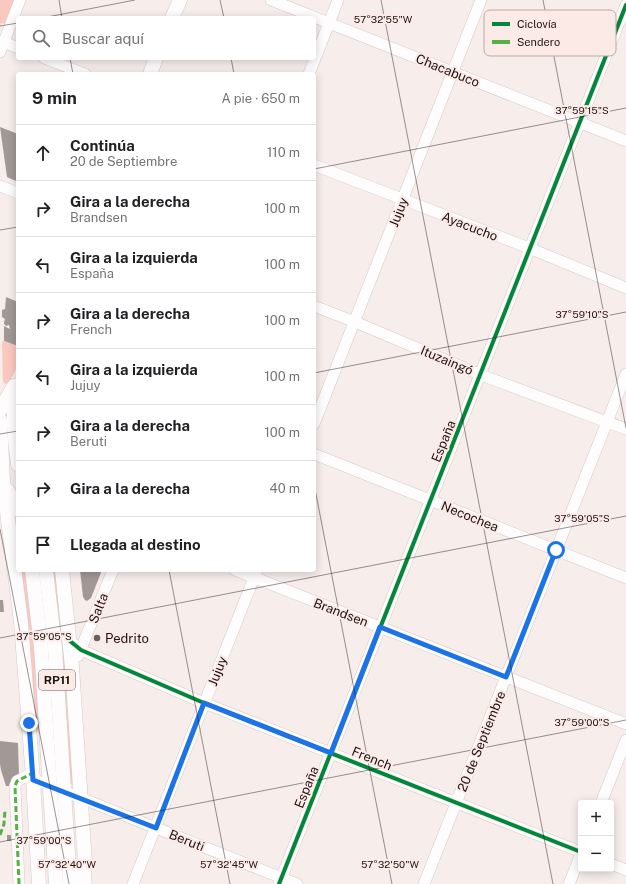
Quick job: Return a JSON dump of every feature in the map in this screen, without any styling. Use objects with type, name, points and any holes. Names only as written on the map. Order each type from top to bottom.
[{"type":"main road","points":[[173,16],[180,0]]},
{"type":"main road","points":[[151,72],[155,60]]},
{"type":"main road","points":[[0,410],[16,384]]},
{"type":"main road","points":[[16,392],[13,417],[16,445]]},
{"type":"main road","points":[[0,420],[3,480],[21,622],[33,776],[39,884]]},
{"type":"main road","points":[[3,480],[16,506]]},
{"type":"main road","name":"RP11","points":[[32,572],[41,647],[56,884]]},
{"type":"main road","name":"RP11","points":[[46,572],[55,648],[70,884]]},
{"type":"main road","points":[[62,572],[72,667],[85,863],[74,884]]},
{"type":"main road","points":[[36,826],[54,856]]},
{"type":"street","points":[[16,48],[2,47],[20,0]]},
{"type":"street","name":"Chacabuco","points":[[271,0],[311,16]]},
{"type":"street","points":[[316,56],[338,0]]},
{"type":"street","name":"Jujuy","points":[[316,419],[481,0]]},
{"type":"street","name":"España","points":[[616,30],[626,5]]},
{"type":"street","name":"Chacabuco","points":[[316,18],[626,141]]},
{"type":"street","name":"España","points":[[280,881],[430,500],[481,375],[529,248],[606,56]]},
{"type":"street","points":[[49,60],[80,72]]},
{"type":"street","points":[[310,72],[314,60]]},
{"type":"street","name":"Ayacucho","points":[[316,166],[529,248],[626,288]]},
{"type":"street","points":[[0,186],[16,192]]},
{"type":"street","name":"Ituzaingó","points":[[316,307],[481,375],[626,429]]},
{"type":"street","name":"20 de Septiembre","points":[[424,884],[626,374]]},
{"type":"street","name":"Necochea","points":[[316,455],[626,578]]},
{"type":"street","name":"Salta","points":[[72,667],[81,650],[112,572]]},
{"type":"street","name":"Brandsen","points":[[245,572],[255,574],[380,627],[626,724]]},
{"type":"street","name":"Jujuy","points":[[133,884],[255,574]]},
{"type":"street","name":"French","points":[[70,642],[81,650],[204,703],[578,852]]},
{"type":"street","points":[[602,800],[626,740]]},
{"type":"street","points":[[19,884],[15,786],[17,781],[33,776]]},
{"type":"street","name":"Beruti","points":[[33,776],[50,786],[156,828],[280,881],[297,884]]},
{"type":"street","points":[[569,884],[578,861]]},
{"type":"street","points":[[85,863],[86,884]]},
{"type":"street","points":[[614,865],[626,870]]},
{"type":"shaded area","points":[[0,0],[15,0],[6,24],[1,23],[0,26]]},
{"type":"shaded area","points":[[3,341],[16,345],[16,369],[9,383],[5,384],[3,382]]},
{"type":"shaded area","points":[[19,572],[26,572],[33,622],[42,773],[39,736],[34,723]]},
{"type":"shaded area","points":[[50,572],[58,572],[67,645],[73,784],[71,784]]},
{"type":"building","points":[[0,127],[16,133],[16,181],[7,177]]},
{"type":"building","points":[[6,297],[16,301],[16,345],[4,341],[4,326],[10,329],[9,325],[6,326],[4,324],[5,319],[2,317],[2,310],[5,309]]},
{"type":"building","points":[[80,572],[101,572],[91,598],[87,601],[83,597]]},
{"type":"building","points":[[0,600],[3,600],[4,612],[0,612]]},
{"type":"building","points":[[0,741],[18,743],[19,776],[12,786],[6,786],[1,770]]},
{"type":"building","points":[[7,835],[13,835],[13,841],[7,841]]},
{"type":"marked path","points":[[19,884],[15,786],[17,781],[33,773]]},
{"type":"marked path","points":[[0,835],[4,824],[5,810]]},
{"type":"cycle path","points":[[616,30],[626,5]]},
{"type":"cycle path","points":[[279,884],[606,56]]},
{"type":"cycle path","points":[[70,641],[81,650],[204,703],[578,851]]},
{"type":"place","name":"Pedrito","points":[[97,638]]},
{"type":"route","points":[[29,723],[33,780],[156,828],[204,703],[331,753],[380,627],[506,677],[556,550]]}]
